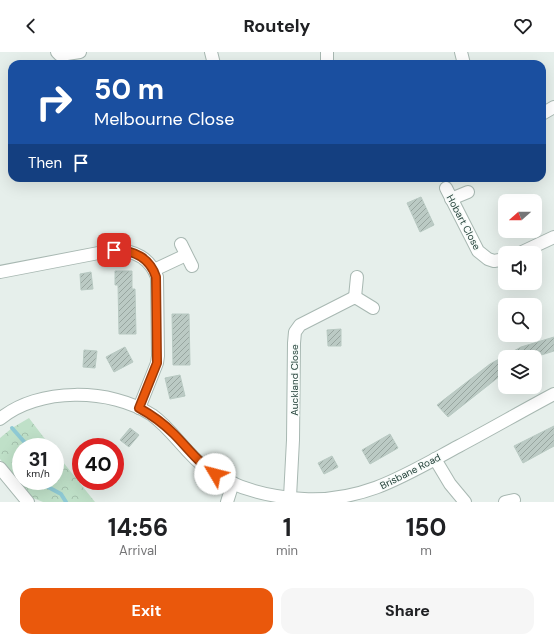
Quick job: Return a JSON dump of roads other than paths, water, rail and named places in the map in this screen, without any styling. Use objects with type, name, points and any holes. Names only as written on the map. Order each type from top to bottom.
[{"type":"street","points":[[59,57],[80,52]]},
{"type":"street","name":"Hobart Close","points":[[446,188],[478,251],[488,259],[498,260]]},
{"type":"street","points":[[451,199],[468,192]]},
{"type":"street","points":[[535,246],[554,237]]},
{"type":"street","points":[[154,270],[183,249],[192,266]]},
{"type":"street","points":[[0,272],[114,250],[125,250],[142,257],[154,270],[156,277],[157,363],[139,408]]},
{"type":"street","points":[[357,277],[355,297],[373,308]]},
{"type":"street","name":"Auckland Close","points":[[290,497],[294,440],[295,332],[300,325],[355,297]]},
{"type":"street","name":"Brisbane Road","points":[[0,419],[30,402],[43,399],[91,395],[103,397],[139,408],[152,415],[163,424],[206,468],[233,483],[267,494],[304,499],[337,500],[382,486],[554,394]]},
{"type":"street","points":[[435,459],[450,484],[465,502]]},
{"type":"street","points":[[0,468],[28,502]]},
{"type":"street","points":[[227,502],[233,483]]},
{"type":"waterway","points":[[12,428],[21,438]]},
{"type":"waterway","points":[[54,490],[61,494],[66,502]]}]
